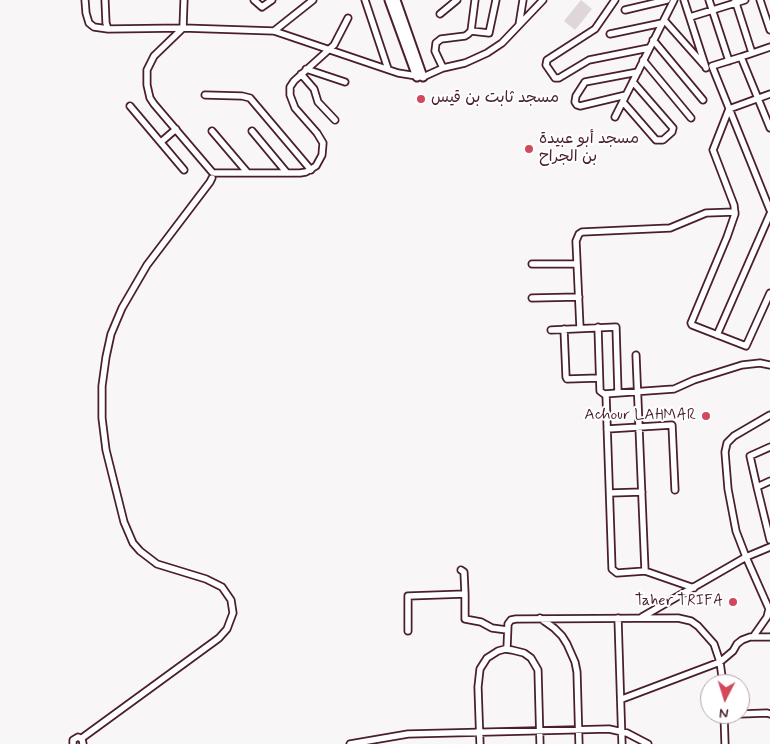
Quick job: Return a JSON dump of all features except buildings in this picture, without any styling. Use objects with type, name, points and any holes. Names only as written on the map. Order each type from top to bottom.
[{"type":"main road","points":[[389,0],[420,77]]},
{"type":"main road","points":[[396,0],[420,77]]},
{"type":"street","points":[[85,0],[86,13],[89,22],[94,27],[108,29],[183,28],[274,31],[398,73],[420,77],[443,68],[465,63],[502,43],[542,0]]},
{"type":"street","points":[[105,0],[108,29]]},
{"type":"street","points":[[184,0],[183,28],[154,56],[147,70],[147,85],[150,98],[213,174]]},
{"type":"street","points":[[254,0],[262,7],[272,0]]},
{"type":"street","points":[[274,31],[313,0]]},
{"type":"street","points":[[365,0],[388,69]]},
{"type":"street","points":[[440,14],[457,0]]},
{"type":"street","points":[[443,68],[435,51],[436,43],[441,39],[466,36],[470,31],[475,0]]},
{"type":"street","points":[[470,31],[489,33],[496,0]]},
{"type":"street","points":[[519,25],[523,0]]},
{"type":"street","points":[[615,0],[595,29],[547,60],[546,65],[555,78],[559,78],[589,60],[649,48]]},
{"type":"street","points":[[625,10],[667,0]]},
{"type":"street","points":[[615,117],[674,0]]},
{"type":"street","points":[[684,0],[709,67],[729,109],[770,212],[718,336]]},
{"type":"street","points":[[709,0],[729,61]]},
{"type":"street","points":[[690,17],[735,1],[745,0]]},
{"type":"street","points":[[760,0],[770,30]]},
{"type":"street","points":[[735,1],[752,53]]},
{"type":"street","points":[[520,13],[528,15]]},
{"type":"street","points":[[213,174],[247,172],[300,173],[311,170],[319,161],[323,143],[317,133],[295,108],[290,87],[303,72],[330,50],[348,18]]},
{"type":"street","points":[[610,34],[663,21]]},
{"type":"street","points":[[663,21],[709,67]]},
{"type":"street","points":[[653,40],[704,100]]},
{"type":"street","points":[[709,67],[770,47]]},
{"type":"street","points":[[741,57],[770,128]]},
{"type":"street","points":[[643,60],[691,118]]},
{"type":"street","points":[[303,72],[345,82]]},
{"type":"street","points":[[303,72],[314,89],[318,102],[335,120]]},
{"type":"street","points":[[626,95],[580,106],[577,106],[575,102],[576,96],[585,82],[638,72]]},
{"type":"street","points":[[623,102],[656,140],[663,140],[672,132],[673,128],[633,82]]},
{"type":"street","points":[[770,94],[729,109],[713,150],[735,212],[727,237],[691,320],[692,325],[746,346],[770,293]]},
{"type":"street","points":[[205,95],[250,98],[311,170]]},
{"type":"street","points":[[130,106],[184,170]]},
{"type":"street","points":[[161,142],[176,129]]},
{"type":"street","points":[[212,131],[247,172]]},
{"type":"street","points":[[252,131],[287,173]]},
{"type":"street","points":[[73,744],[73,740],[76,737],[82,741],[219,638],[227,630],[233,613],[231,600],[222,587],[206,579],[157,564],[140,551],[124,522],[106,450],[102,418],[102,386],[106,358],[115,323],[147,265],[210,182],[213,174]]},
{"type":"street","points":[[580,328],[576,241],[579,234],[582,232],[670,228],[706,213],[735,212]]},
{"type":"street","points":[[532,264],[577,264]]},
{"type":"street","points":[[532,298],[579,297]]},
{"type":"street","points":[[551,330],[616,326],[618,393]]},
{"type":"street","points":[[598,327],[600,392],[606,394],[674,389],[694,380],[753,363],[770,365]]},
{"type":"street","points":[[564,329],[566,377],[569,380],[599,378]]},
{"type":"street","points":[[636,355],[646,571]]},
{"type":"street","points":[[606,394],[613,570],[617,573],[646,571],[694,588]]},
{"type":"street","points":[[753,637],[768,617],[769,609],[736,531],[728,489],[725,452],[727,443],[734,436],[770,415]]},
{"type":"street","points":[[607,429],[672,425],[675,490]]},
{"type":"street","points":[[770,447],[750,456],[757,487],[767,517],[770,540]]},
{"type":"street","points":[[757,487],[770,481]]},
{"type":"street","points":[[610,493],[642,492]]},
{"type":"street","points":[[640,618],[746,557],[770,547]]},
{"type":"street","points":[[461,570],[464,572],[465,626]]},
{"type":"street","points":[[408,631],[408,596],[465,594]]},
{"type":"street","points":[[540,618],[562,636],[572,653],[577,672],[580,744]]},
{"type":"street","points":[[618,618],[622,744]]},
{"type":"street","points":[[507,649],[507,630],[509,622],[513,619],[678,618],[692,621],[707,634],[714,644],[720,662],[721,674]]},
{"type":"street","points":[[465,619],[481,622],[492,628],[507,630]]},
{"type":"street","points":[[622,699],[720,662],[742,640],[753,637],[770,637]]},
{"type":"street","points":[[480,744],[478,678],[480,669],[492,654],[507,649],[524,653],[535,663],[539,678],[540,744]]},
{"type":"street","points":[[750,714],[770,714]]},
{"type":"street","points":[[724,724],[725,744]]},
{"type":"street","points":[[350,744],[408,734],[610,729],[622,731],[648,744]]},
{"type":"street","points":[[387,737],[388,744]]},
{"type":"shaded area","points":[[581,0],[592,9],[575,30],[564,21]]},
{"type":"place","name":"مسجد ثابت بن قيس","points":[[421,99]]},
{"type":"place","name":"مسجد أبو عبيدة بن الجراح","points":[[529,149]]},
{"type":"place","name":"Achour LAHMAR","points":[[706,416]]},
{"type":"place","name":"Taher TRIFA","points":[[733,602]]}]
